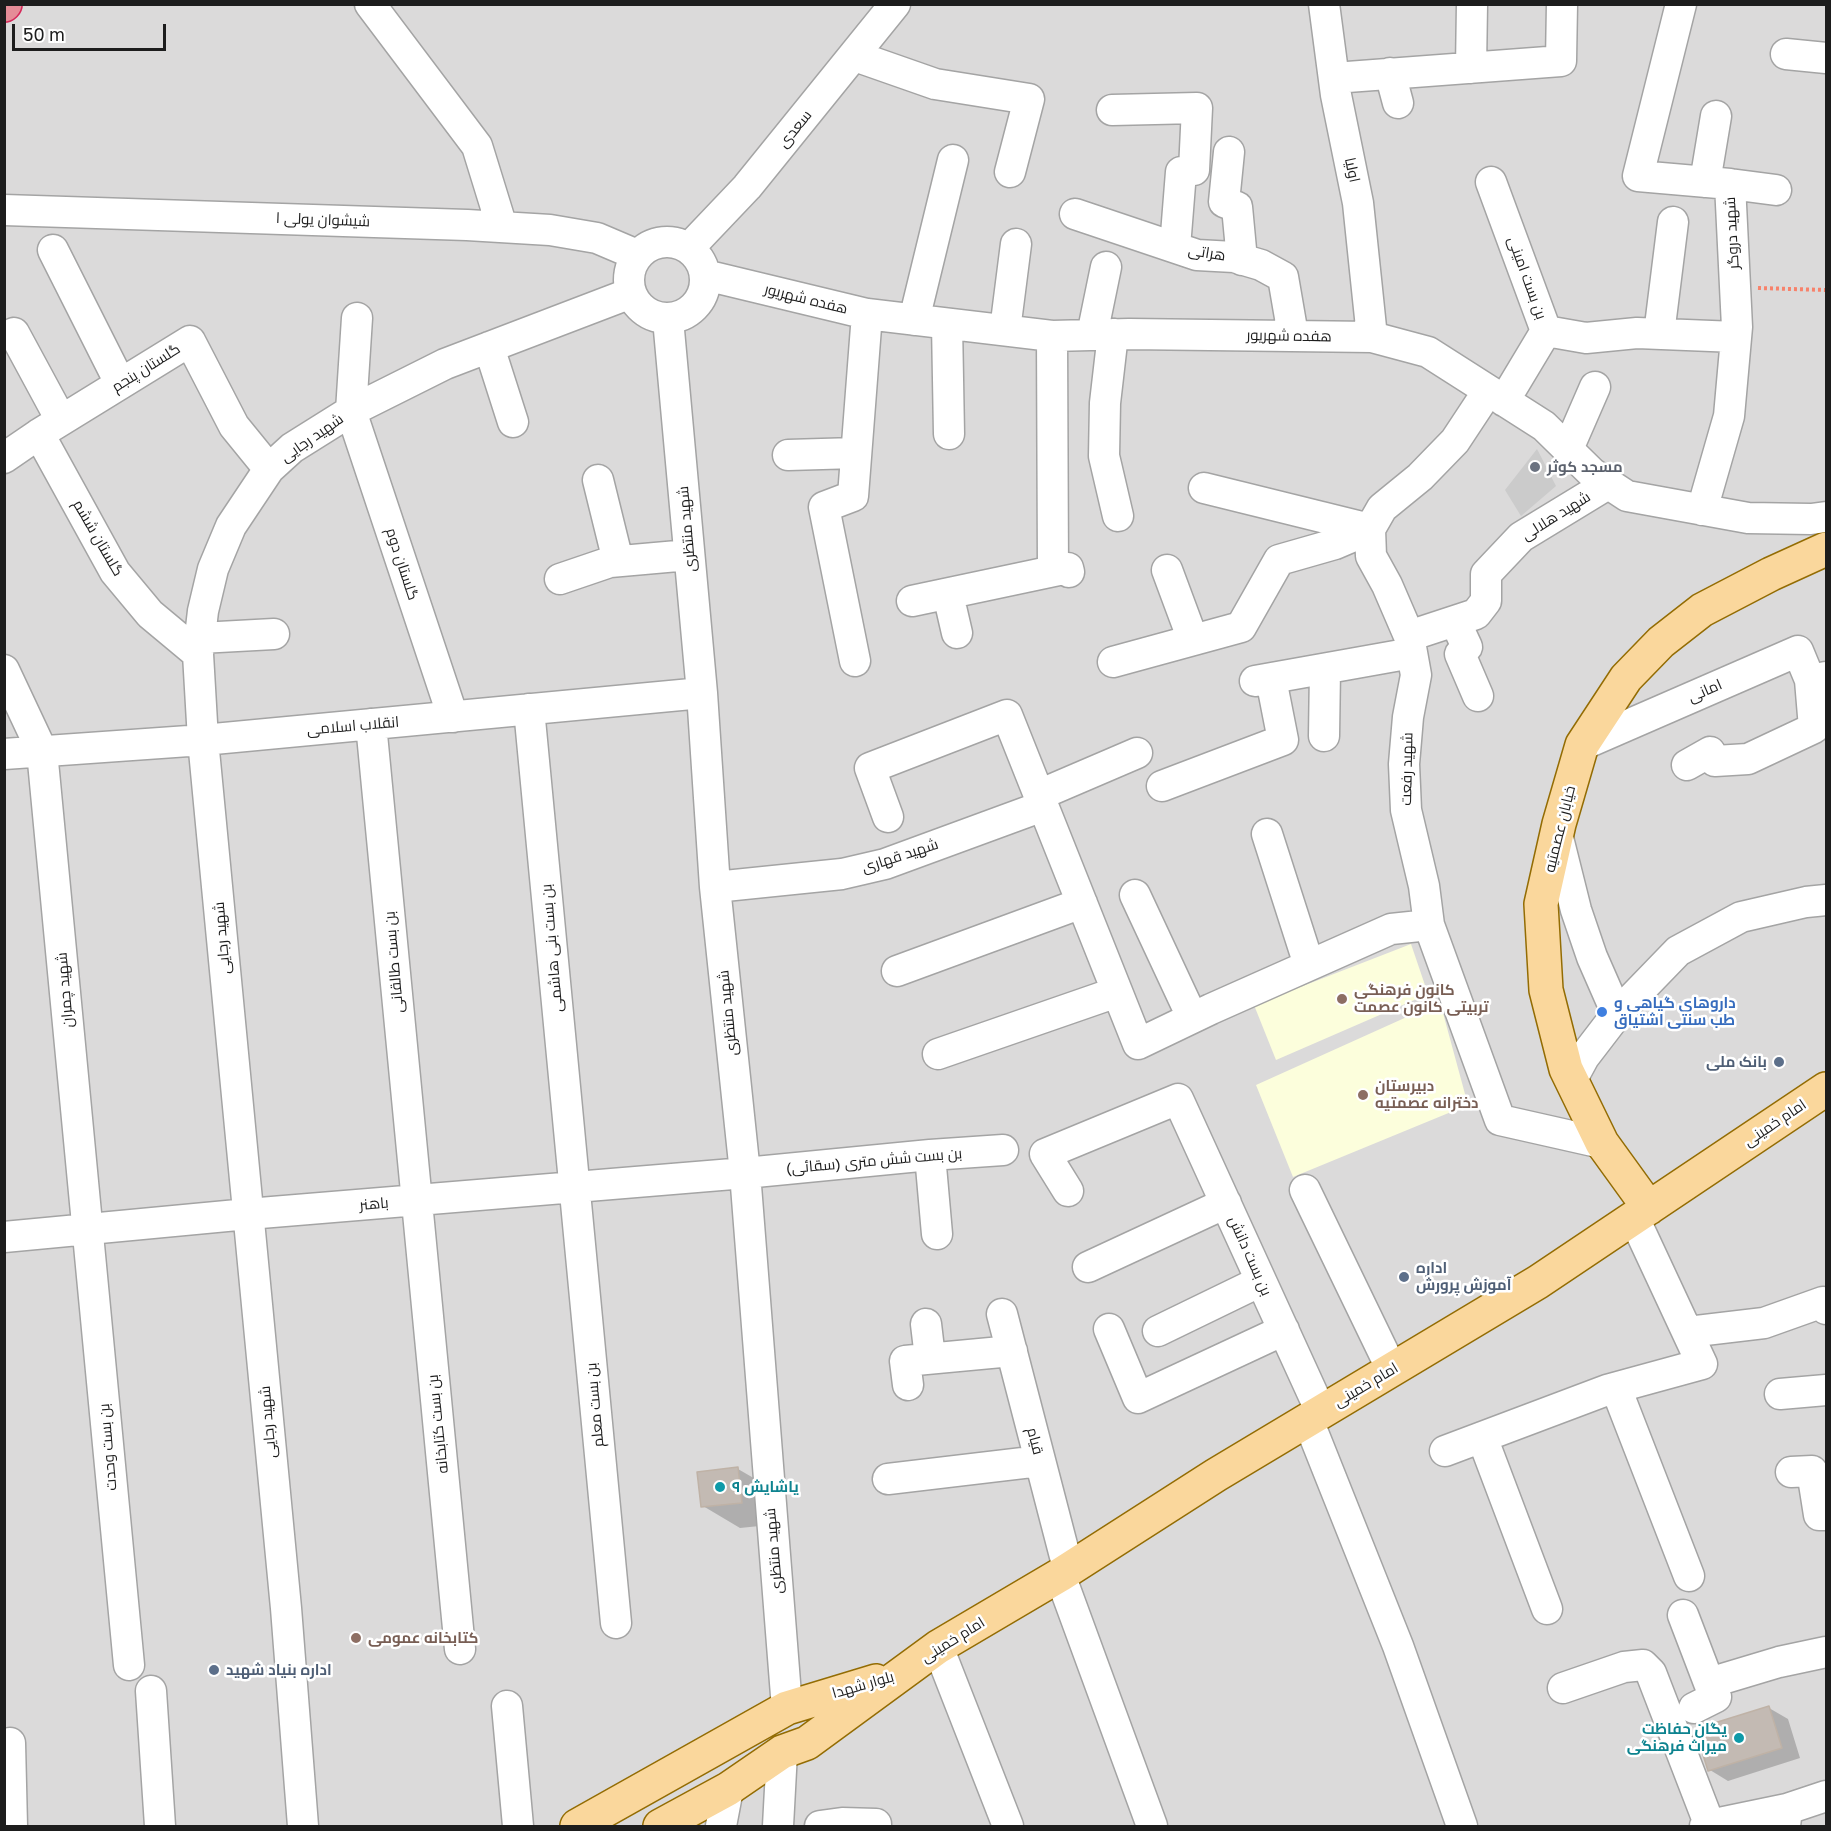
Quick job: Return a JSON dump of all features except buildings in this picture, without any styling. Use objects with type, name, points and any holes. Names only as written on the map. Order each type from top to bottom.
[{"type":"main road","name":"خیابان عصمتیه","points":[[1642,1213],[1602,1143],[1571,1081],[1546,990],[1541,904],[1557,834],[1582,745],[1626,678],[1661,642],[1702,610],[1771,574],[1827,549]]},
{"type":"main road","name":"امام خمینی","points":[[901,1674],[939,1647],[1064,1572],[1216,1475],[1538,1282],[1827,1089]]},
{"type":"main road","name":"بلوار شهدا","points":[[577,1827],[787,1708],[901,1674]]},
{"type":"main road","name":"بلوار شهدا","points":[[660,1827],[728,1789],[782,1752],[807,1743],[901,1674]]},
{"type":"street","points":[[370,4],[477,146],[502,227]]},
{"type":"street","name":"سعدی","points":[[689,248],[747,186],[895,4]]},
{"type":"street","name":"اولیا","points":[[1324,4],[1334,78],[1358,203],[1372,337]]},
{"type":"street","points":[[1471,68],[1472,4]]},
{"type":"street","points":[[1334,78],[1561,61],[1562,4]]},
{"type":"street","points":[[1681,4],[1638,176],[1776,190]]},
{"type":"street","points":[[1786,54],[1827,58]]},
{"type":"street","points":[[855,56],[935,84],[1029,99],[1010,172]]},
{"type":"street","points":[[1390,73],[1398,102]]},
{"type":"street","points":[[1112,110],[1197,108],[1206,120],[1194,170],[1181,172],[1175,247]]},
{"type":"street","name":"شهید دروگر","points":[[1702,510],[1729,416],[1742,344],[1735,287],[1744,255],[1717,183],[1716,116]]},
{"type":"street","points":[[1229,152],[1224,202],[1237,207],[1242,260]]},
{"type":"street","points":[[914,320],[953,160]]},
{"type":"street","name":"بن بست امینی","points":[[1491,182],[1546,331],[1496,396]]},
{"type":"street","name":"شیشوان یولی ا","points":[[4,210],[550,230],[597,238],[637,255]]},
{"type":"street","name":"هراتی","points":[[1075,214],[1197,255],[1242,260],[1261,265],[1283,277],[1293,335]]},
{"type":"street","points":[[1659,334],[1656,258],[1673,222]]},
{"type":"street","points":[[658,242],[674,242],[689,248],[700,259],[705,274],[704,292],[696,305],[684,315],[668,319],[653,316],[639,307],[631,293],[628,277],[637,255],[658,242]]},
{"type":"street","points":[[1005,330],[1016,244]]},
{"type":"street","points":[[54,250],[120,384]]},
{"type":"street","points":[[1106,267],[1103,334],[1104,456],[1118,516]]},
{"type":"street","name":"هفده شهریور","points":[[705,274],[867,314],[1052,336],[1103,334],[1372,337],[1428,352],[1544,426],[1592,472],[1627,496],[1748,518],[1827,517]]},
{"type":"street","name":"شهید رجایی","points":[[303,1827],[286,1608],[203,740],[199,646],[213,569],[231,526],[269,469],[292,448],[351,411],[445,364],[631,293]]},
{"type":"street","points":[[855,661],[824,507],[853,496],[867,314]]},
{"type":"street","points":[[351,411],[357,318]]},
{"type":"street","name":"شهید منتظری","points":[[668,319],[702,693],[715,887],[745,1173],[787,1708]]},
{"type":"street","points":[[947,324],[949,434]]},
{"type":"street","points":[[1546,331],[1586,338],[1637,333],[1659,334],[1742,344]]},
{"type":"street","name":"گلستان ششم","points":[[14,333],[50,427],[115,572],[150,614],[199,646]]},
{"type":"street","points":[[912,601],[1061,575],[1052,336]]},
{"type":"street","name":"گلستان پنجم","points":[[4,459],[50,427],[190,341],[234,426],[269,469]]},
{"type":"street","points":[[489,347],[513,422]]},
{"type":"street","points":[[1568,449],[1595,387]]},
{"type":"street","points":[[1113,662],[1241,627],[1280,560],[1335,544],[1370,529],[1382,508],[1420,477],[1496,396]]},
{"type":"street","name":"گلستان دوم","points":[[351,411],[453,717]]},
{"type":"street","points":[[788,455],[856,453]]},
{"type":"street","points":[[598,480],[618,561]]},
{"type":"street","name":"شهید هلالی","points":[[1162,786],[1283,740],[1263,680],[1325,670],[1411,645],[1455,621],[1476,614],[1486,601],[1486,574],[1521,537],[1608,483]]},
{"type":"street","points":[[1204,488],[1370,529]]},
{"type":"street","name":"شهید رفعت","points":[[1370,529],[1371,556],[1387,585],[1411,645],[1416,675],[1408,717],[1404,764],[1406,810],[1424,886],[1430,925],[1500,1120],[1602,1143]]},
{"type":"street","points":[[561,579],[610,562],[689,555]]},
{"type":"street","points":[[1167,570],[1193,640]]},
{"type":"street","points":[[948,594],[957,633]]},
{"type":"street","points":[[1455,621],[1467,647],[1460,654],[1478,696]]},
{"type":"street","points":[[199,646],[274,634]]},
{"type":"street","name":"امانی","points":[[1582,745],[1798,651],[1818,678],[1814,728],[1748,759],[1715,761],[1710,752],[1687,765]]},
{"type":"street","name":"شهید چمران","points":[[4,670],[42,752],[87,1229]]},
{"type":"street","points":[[1324,736],[1325,670]]},
{"type":"street","name":"انقلاب اسلامی","points":[[4,754],[203,740],[702,693]]},
{"type":"street","name":"بن بست بنی هاشمی","points":[[529,709],[574,1187]]},
{"type":"street","points":[[888,817],[870,768],[1007,715],[1138,1044],[1192,1017],[1391,929],[1430,925]]},
{"type":"street","name":"بن بست طالقانی","points":[[371,724],[417,1200]]},
{"type":"street","name":"شهید قهاری","points":[[715,887],[842,874],[885,864],[1041,801],[1137,753]]},
{"type":"street","points":[[1267,834],[1309,965]]},
{"type":"street","points":[[1557,834],[1576,910],[1592,957],[1617,1014]]},
{"type":"street","points":[[1135,895],[1192,1017]]},
{"type":"street","points":[[1571,1081],[1584,1057],[1617,1014],[1678,951],[1741,917],[1806,902],[1827,900]]},
{"type":"street","points":[[897,971],[1082,903]]},
{"type":"street","points":[[938,1054],[1117,992]]},
{"type":"street","name":"بن بست دانش","points":[[1068,1191],[1045,1154],[1178,1099],[1284,1330],[1462,1827]]},
{"type":"street","name":"بن بست شش متری (سقائی)","points":[[745,1173],[1003,1150]]},
{"type":"street","points":[[930,1155],[937,1234]]},
{"type":"street","name":"باهنر","points":[[4,1237],[248,1214],[745,1173]]},
{"type":"street","name":"بن بست معلم","points":[[574,1187],[616,1623]]},
{"type":"street","points":[[1305,1191],[1392,1370]]},
{"type":"street","name":"بن بست کتابخانه","points":[[417,1200],[460,1649]]},
{"type":"street","points":[[1088,1267],[1226,1203]]},
{"type":"street","points":[[1445,1451],[1616,1388],[1702,1364],[1642,1213]]},
{"type":"street","name":"بن بست وحدت","points":[[87,1229],[129,1665]]},
{"type":"street","points":[[1158,1330],[1261,1281]]},
{"type":"street","points":[[1689,1332],[1764,1323],[1823,1302],[1827,1309]]},
{"type":"street","name":"قیام","points":[[1002,1314],[1040,1461],[1064,1572],[1152,1827]]},
{"type":"street","points":[[926,1324],[930,1358]]},
{"type":"street","points":[[1109,1329],[1138,1398],[1284,1330]]},
{"type":"street","points":[[908,1385],[905,1361],[1012,1351]]},
{"type":"street","points":[[1616,1388],[1689,1576]]},
{"type":"street","points":[[1780,1394],[1827,1390]]},
{"type":"street","points":[[1482,1437],[1547,1609]]},
{"type":"street","points":[[888,1479],[1040,1461]]},
{"type":"street","points":[[1791,1472],[1812,1471],[1819,1515],[1827,1515]]},
{"type":"street","points":[[1683,1615],[1702,1695],[1779,1662],[1827,1652]]},
{"type":"street","points":[[939,1647],[1008,1827]]},
{"type":"street","points":[[1563,1688],[1624,1667],[1642,1665],[1651,1672],[1707,1826],[1786,1818],[1827,1796]]},
{"type":"street","points":[[151,1691],[160,1827]]},
{"type":"street","points":[[507,1706],[518,1827]]},
{"type":"street","points":[[10,1743],[12,1827]]},
{"type":"street","points":[[778,1827],[782,1752]]},
{"type":"street","points":[[721,1827],[728,1789]]},
{"type":"street","points":[[834,1825],[876,1824],[876,1827]]},
{"type":"path","points":[[1735,287],[1827,290]]},
{"type":"shaded area","points":[[5,5],[1826,5],[1826,1826],[5,1826]]},
{"type":"shaded area","name":"مسجد کوثر","points":[[1537,449],[1556,486],[1521,516],[1505,490]]},
{"type":"shaded area","name":"کانون فرهنگی تربیتی کانون عصمت","points":[[1411,944],[1428,994],[1276,1060],[1254,1005]]},
{"type":"shaded area","name":"دبیرستان دخترانه عصمتیه","points":[[1440,1002],[1468,1105],[1293,1177],[1256,1085]]},
{"type":"place","name":"مسجد کوثر","points":[[1535,467]]},
{"type":"place","name":"کانون فرهنگی تربیتی کانون عصمت","points":[[1342,999]]},
{"type":"place","name":"داروهای گیاهی و طب سنتی اشتیاق","points":[[1602,1012]]},
{"type":"place","name":"بانک ملی","points":[[1779,1062]]},
{"type":"place","name":"دبیرستان دخترانه عصمتیه","points":[[1363,1095]]},
{"type":"place","name":"اداره آموزش پرورش","points":[[1404,1277]]},
{"type":"place","name":"یاشایش ۹","points":[[720,1487]]},
{"type":"place","name":"کتابخانه عمومی","points":[[356,1638]]},
{"type":"place","name":"اداره بنیاد شهید","points":[[214,1670]]},
{"type":"place","name":"یگان حفاظت میراث فرهنگی","points":[[1739,1738]]}]
